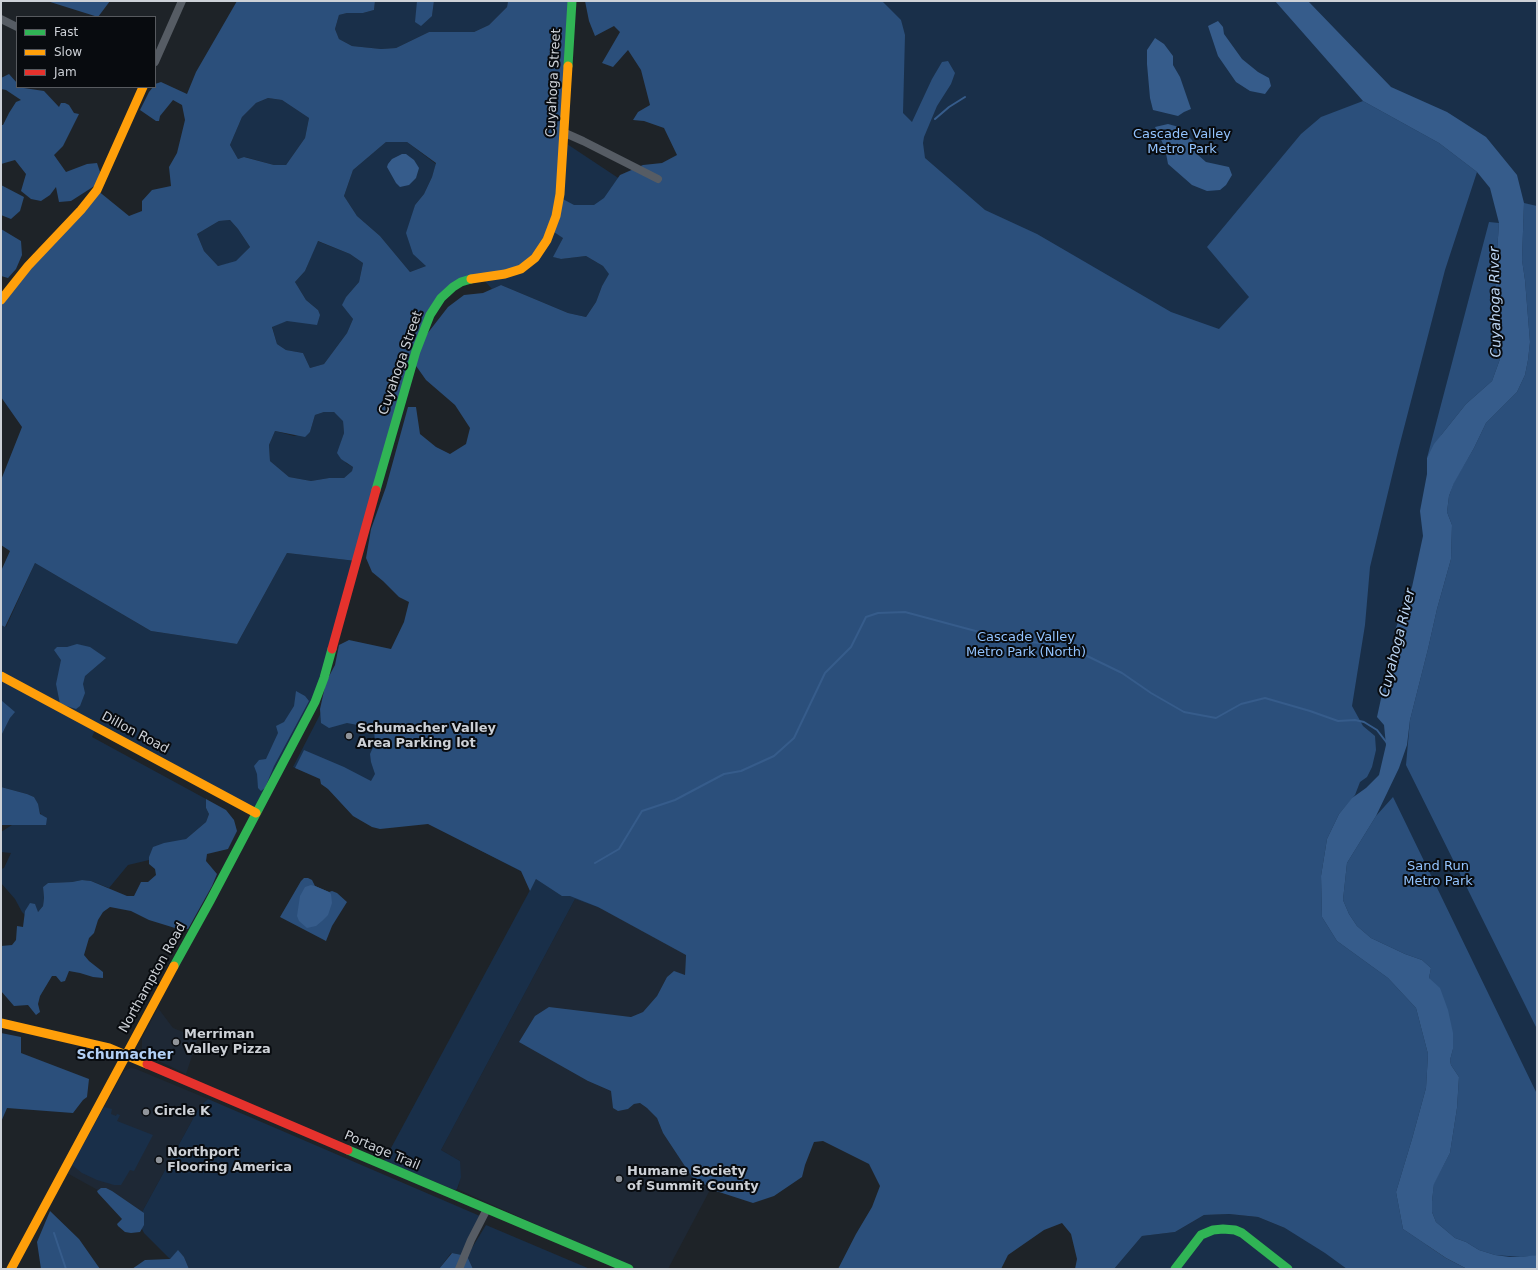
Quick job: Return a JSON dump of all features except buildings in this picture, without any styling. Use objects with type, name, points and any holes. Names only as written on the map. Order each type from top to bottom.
[{"type":"street","points":[[156,60],[182,1]]},
{"type":"street","name":"Cuyahoga Street","points":[[316,700],[324,678],[401,400],[416,351],[430,315],[447,292],[461,282],[513,272],[529,264],[540,251],[551,230],[560,194],[572,1]]},
{"type":"street","points":[[1,19],[16,26]]},
{"type":"street","points":[[1,300],[37,255],[81,210],[97,190],[143,88]]},
{"type":"street","points":[[564,133],[658,179]]},
{"type":"street","name":"Dillon Road","points":[[1,676],[256,813]]},
{"type":"street","name":"Northampton Road","points":[[11,1269],[291,750],[316,700]]},
{"type":"street","name":"Portage Trail","points":[[1,1023],[109,1048],[629,1269]]},
{"type":"street","points":[[459,1269],[471,1240],[487,1209]]},
{"type":"street","points":[[1175,1269],[1201,1235],[1213,1230],[1223,1229],[1235,1230],[1242,1233],[1288,1269]]},
{"type":"shaded area","points":[[578,896],[686,954],[685,975],[673,972],[667,977],[657,996],[643,1012],[631,1017],[593,1013],[588,1081],[611,1091],[628,1109],[634,1104],[640,1103],[647,1108],[657,1118],[663,1133],[692,1177],[711,1188],[668,1269],[636,1269],[457,1189],[459,1186],[460,1161],[441,1150],[575,899]]},
{"type":"shaded area","points":[[158,1008],[173,1028],[198,1038],[186,1074],[146,1055],[142,1049],[142,1038]]},
{"type":"shaded area","points":[[131,1068],[208,1099],[200,1106],[141,1214],[67,1173],[124,1071]]},
{"type":"green space","points":[[47,1],[110,1],[99,16]]},
{"type":"green space","points":[[237,1],[375,1],[374,10],[363,13],[347,13],[339,15],[335,29],[339,39],[352,46],[381,49],[396,48],[429,32],[474,32],[489,25],[507,7],[508,1],[572,1],[559,197],[574,205],[594,205],[604,198],[620,175],[643,165],[662,163],[677,155],[664,128],[644,121],[633,120],[638,112],[650,105],[641,70],[628,50],[613,67],[602,63],[620,32],[614,26],[595,36],[589,21],[585,1],[882,1],[901,20],[905,35],[903,113],[912,122],[932,79],[942,62],[948,61],[955,73],[951,84],[937,106],[924,137],[923,143],[925,158],[985,210],[1037,234],[1171,312],[1219,329],[1249,297],[1207,247],[1301,134],[1321,117],[1363,101],[1439,143],[1477,172],[1445,270],[1398,451],[1370,567],[1365,625],[1352,706],[1363,726],[1375,736],[1376,750],[1372,767],[1367,777],[1360,782],[1355,795],[1339,814],[1327,839],[1321,876],[1322,917],[1337,941],[1388,978],[1416,1008],[1428,1054],[1426,1088],[1396,1192],[1403,1229],[1446,1258],[1467,1269],[1347,1269],[1325,1253],[1285,1228],[1258,1217],[1229,1214],[1204,1215],[1175,1232],[1142,1236],[1114,1269],[1075,1269],[1077,1259],[1071,1234],[1062,1223],[1044,1230],[1008,1255],[1001,1269],[838,1269],[872,1207],[880,1186],[869,1164],[823,1141],[814,1142],[802,1177],[774,1196],[753,1203],[716,1191],[692,1177],[663,1133],[657,1118],[647,1108],[640,1103],[634,1104],[628,1109],[618,1111],[613,1108],[611,1091],[588,1081],[519,1042],[535,1016],[549,1007],[631,1017],[643,1012],[657,996],[667,977],[674,971],[685,975],[686,955],[598,907],[570,896],[562,896],[536,879],[530,891],[521,871],[428,824],[380,829],[372,827],[353,816],[328,789],[321,784],[320,779],[295,768],[304,750],[344,767],[371,781],[375,774],[370,754],[375,743],[374,728],[347,723],[329,728],[321,723],[320,709],[326,682],[335,665],[339,645],[349,640],[391,649],[404,622],[409,602],[399,597],[372,572],[366,558],[371,529],[386,487],[408,407],[416,407],[420,434],[436,447],[450,454],[466,444],[470,428],[455,405],[426,380],[414,363],[427,334],[448,307],[464,295],[483,293],[501,285],[568,313],[586,317],[596,302],[602,286],[609,274],[603,266],[586,256],[561,259],[553,257],[563,238],[551,230],[540,251],[529,264],[513,272],[470,279],[461,282],[447,292],[430,315],[416,351],[401,400],[356,561],[287,553],[237,644],[151,631],[35,563],[5,627],[1,625],[1,571],[10,551],[1,545],[1,480],[22,427],[1,397],[1,300],[28,266],[81,210],[97,190],[129,216],[142,211],[142,201],[152,190],[171,186],[169,167],[177,153],[185,120],[182,105],[173,100],[160,116],[159,121],[156,121],[140,110],[149,92],[152,88],[156,88],[156,84],[161,82],[187,94],[196,72]],"holes":[[[268,98],[282,100],[309,118],[305,138],[286,165],[274,165],[244,157],[238,159],[230,145],[242,117],[256,103]],[[386,142],[407,142],[436,163],[432,177],[424,194],[415,205],[406,233],[413,254],[426,266],[410,272],[380,236],[357,216],[344,196],[353,170]],[[230,220],[250,247],[236,261],[218,266],[204,251],[197,234],[219,221]],[[318,241],[350,254],[363,263],[359,282],[346,297],[342,305],[353,319],[347,333],[324,364],[310,368],[303,353],[286,350],[277,344],[272,327],[287,321],[317,325],[320,315],[318,310],[306,300],[295,282],[305,271]],[[324,412],[334,412],[343,421],[344,433],[337,453],[341,459],[353,467],[352,471],[344,478],[329,478],[311,481],[289,477],[270,461],[269,445],[275,431],[305,437],[310,432],[315,415]]]},
{"type":"green space","points":[[375,1],[417,1],[417,5],[432,16],[434,1],[508,1],[507,7],[489,25],[474,32],[429,32],[396,48],[381,49],[352,46],[339,39],[335,29],[339,15],[347,13],[363,13],[374,10]]},
{"type":"green space","points":[[417,1],[434,1],[432,16],[421,26],[415,22]]},
{"type":"green space","name":"Cascade Valley Metro Park (North)","points":[[860,1],[1537,1],[1537,1267],[1283,1217],[699,944],[575,899],[441,1150],[460,1161],[461,1177],[457,1189],[455,1190],[384,1161],[536,879],[431,825],[293,767],[326,703],[543,808],[753,357],[563,238],[554,257],[561,259],[586,256],[603,266],[610,274],[602,286],[596,302],[586,317],[568,313],[501,285],[492,289],[481,277],[564,142],[772,280]]},
{"type":"green space","points":[[9,74],[16,82],[16,88],[44,91],[59,107],[61,103],[65,103],[69,105],[74,113],[79,114],[63,146],[54,155],[66,172],[87,164],[97,163],[100,172],[96,185],[71,201],[59,202],[56,187],[50,195],[41,201],[31,199],[21,191],[26,174],[15,160],[1,164],[1,125],[3,125],[16,102],[21,100],[6,90],[1,89],[1,78]]},
{"type":"green space","points":[[268,98],[282,100],[309,118],[305,138],[286,165],[274,165],[245,157],[238,159],[230,145],[242,117],[256,103]]},
{"type":"green space","points":[[386,142],[407,142],[436,164],[424,194],[415,205],[412,216],[426,266],[410,272],[380,236],[357,216],[344,196],[353,170]]},
{"type":"green space","points":[[1,185],[24,197],[20,211],[11,219],[1,215]]},
{"type":"green space","points":[[1524,203],[1537,206],[1537,1029],[1406,765],[1410,720],[1437,609],[1451,559],[1452,525],[1447,512],[1449,496],[1454,482],[1474,448],[1486,423],[1517,392],[1525,375],[1530,342],[1522,260]]},
{"type":"green space","points":[[230,220],[250,247],[236,262],[218,266],[204,251],[197,234],[219,221]]},
{"type":"green space","points":[[1489,222],[1499,223],[1495,282],[1498,310],[1496,333],[1500,359],[1492,381],[1466,404],[1442,434],[1427,458]]},
{"type":"green space","points":[[1,229],[21,241],[22,255],[16,269],[8,278],[1,276]]},
{"type":"green space","points":[[317,241],[350,254],[363,263],[359,282],[346,297],[343,305],[353,319],[347,333],[324,364],[310,368],[303,353],[286,350],[277,344],[272,326],[318,310],[306,300],[295,282],[305,271]]},
{"type":"green space","points":[[324,412],[334,412],[343,420],[344,433],[340,446],[346,463],[353,467],[352,471],[344,478],[329,478],[311,481],[289,477],[270,461],[269,445],[275,431],[294,436],[310,432],[315,415]]},
{"type":"green space","points":[[287,553],[356,561],[324,678],[256,813],[96,728],[92,737],[206,799],[206,808],[209,814],[206,822],[186,839],[177,842],[149,857],[149,860],[128,865],[109,888],[91,881],[82,880],[48,883],[43,887],[43,906],[38,912],[25,911],[25,915],[15,899],[1,883],[1,869],[4,868],[11,853],[1,852],[1,832],[12,825],[45,825],[34,797],[1,787],[1,736],[14,712],[1,700],[1,625],[6,627],[35,563],[151,631],[237,644]]},
{"type":"green space","points":[[77,644],[90,647],[106,658],[85,676],[83,684],[85,693],[80,706],[76,709],[60,704],[56,684],[61,660],[54,650],[57,647],[67,647]]},
{"type":"green space","points":[[296,691],[305,696],[309,701],[274,766],[265,788],[261,791],[258,788],[257,774],[254,766],[259,760],[266,759],[278,733],[276,726],[284,722],[294,706]]},
{"type":"green space","points":[[1,700],[15,712],[10,718],[1,736]]},
{"type":"green space","points":[[1,787],[34,797],[38,804],[40,814],[47,818],[46,825],[1,825]]},
{"type":"green space","points":[[1393,797],[1537,1094],[1537,1255],[1521,1257],[1495,1255],[1479,1250],[1466,1242],[1455,1238],[1436,1222],[1432,1212],[1434,1183],[1450,1153],[1457,1108],[1459,1077],[1451,1065],[1450,1060],[1453,1049],[1429,978],[1431,968],[1422,960],[1405,954],[1371,938],[1357,926],[1349,914],[1343,900],[1347,863],[1376,816]]},
{"type":"green space","points":[[206,799],[226,810],[234,820],[237,831],[228,849],[207,854],[206,861],[217,874],[188,929],[175,928],[149,920],[131,911],[110,907],[103,912],[98,920],[94,933],[89,938],[84,955],[103,972],[103,978],[69,971],[65,981],[61,982],[56,976],[52,976],[40,996],[38,1004],[40,1012],[36,1015],[28,1005],[14,1006],[1,991],[1,946],[12,945],[16,940],[17,926],[23,927],[25,911],[30,903],[35,904],[38,912],[43,906],[43,887],[48,883],[82,880],[91,881],[127,896],[134,896],[141,882],[148,882],[156,875],[155,869],[149,864],[149,857],[153,847],[164,843],[186,839],[206,822],[209,814],[206,808]]},
{"type":"green space","points":[[304,878],[312,880],[315,886],[329,892],[332,891],[337,893],[347,902],[332,926],[326,941],[280,917]]},
{"type":"green space","points":[[1,1033],[21,1037],[21,1053],[89,1079],[87,1097],[73,1113],[7,1108],[1,1122]]},
{"type":"green space","points":[[208,1099],[480,1216],[462,1255],[451,1253],[439,1269],[189,1269],[184,1257],[178,1251],[170,1259],[144,1233],[141,1227],[141,1214],[200,1106]]},
{"type":"green space","points":[[104,1107],[112,1109],[111,1114],[116,1116],[117,1114],[120,1115],[117,1121],[153,1135],[134,1171],[130,1170],[121,1185],[114,1185],[97,1180],[82,1173],[72,1165]]},
{"type":"green space","points":[[101,1188],[106,1188],[112,1191],[144,1213],[144,1225],[140,1232],[125,1232],[118,1226],[117,1224],[122,1219],[98,1193],[97,1191]]},
{"type":"green space","points":[[50,1211],[79,1239],[100,1269],[41,1269],[37,1242]]},
{"type":"green space","points":[[1229,1214],[1258,1217],[1285,1228],[1289,1226],[1349,1269],[1114,1269],[1142,1236],[1175,1232],[1204,1215]]},
{"type":"green space","points":[[486,1225],[590,1269],[473,1269],[467,1256]]},
{"type":"green space","points":[[178,1250],[184,1257],[189,1269],[132,1269],[145,1260],[170,1259]]},
{"type":"green space","points":[[452,1253],[467,1256],[473,1269],[439,1269]]},
{"type":"water","name":"Cuyahoga River","points":[[1275,1],[1308,1],[1391,87],[1447,112],[1486,137],[1517,175],[1524,203],[1522,260],[1530,342],[1525,375],[1517,392],[1486,423],[1454,483],[1449,496],[1447,512],[1452,525],[1451,559],[1437,609],[1410,720],[1407,745],[1399,768],[1376,816],[1347,863],[1343,900],[1349,914],[1357,926],[1371,938],[1405,954],[1422,960],[1431,968],[1429,978],[1440,988],[1448,1010],[1453,1033],[1453,1049],[1450,1060],[1451,1065],[1459,1077],[1457,1108],[1450,1153],[1434,1184],[1432,1212],[1436,1222],[1455,1238],[1466,1242],[1479,1250],[1495,1255],[1510,1257],[1537,1255],[1537,1269],[1467,1269],[1446,1258],[1403,1229],[1396,1192],[1426,1088],[1428,1054],[1416,1008],[1388,978],[1337,941],[1322,917],[1321,876],[1327,839],[1339,814],[1352,798],[1366,788],[1379,775],[1386,745],[1384,725],[1377,717],[1392,660],[1395,630],[1412,587],[1423,536],[1420,511],[1427,474],[1427,458],[1434,444],[1466,404],[1492,381],[1500,359],[1496,333],[1498,310],[1495,282],[1499,223],[1490,188],[1477,172],[1439,143],[1363,101]]},
{"type":"water","points":[[1218,21],[1223,27],[1224,34],[1242,59],[1258,72],[1269,78],[1271,86],[1265,94],[1250,91],[1236,82],[1218,56],[1208,26]]},
{"type":"water","points":[[1155,38],[1164,44],[1173,56],[1173,65],[1180,77],[1191,109],[1178,116],[1153,110],[1150,98],[1147,50]]},
{"type":"water","points":[[1168,124],[1179,127],[1192,140],[1198,155],[1206,162],[1229,167],[1232,175],[1226,185],[1220,190],[1207,191],[1192,185],[1168,164],[1165,148],[1155,127]]},
{"type":"water","points":[[402,154],[406,154],[414,160],[419,168],[416,178],[409,185],[400,187],[387,167],[392,159]]},
{"type":"water","points":[[311,885],[329,892],[331,894],[332,903],[328,915],[322,921],[316,926],[307,928],[299,921],[297,916],[300,896],[305,887]]},
{"type":"waterway","points":[[935,119],[949,107],[965,97]]},
{"type":"waterway","points":[[595,863],[619,849],[642,811],[675,800],[724,774],[741,771],[774,756],[794,738],[825,673],[851,647],[866,617],[878,613],[905,612],[1009,640],[1052,644],[1081,653],[1122,673],[1151,693],[1184,712],[1216,718],[1241,704],[1265,698],[1338,721],[1355,720],[1364,722],[1377,730],[1387,743]]},
{"type":"waterway","points":[[54,1233],[66,1269]]},
{"type":"traffic: fast","points":[[568,66],[572,1]]},
{"type":"traffic: fast","points":[[376,490],[416,351],[430,315],[441,298],[453,287],[461,282],[471,279]]},
{"type":"traffic: fast","points":[[174,966],[315,702],[324,678],[332,649]]},
{"type":"traffic: fast","points":[[348,1150],[629,1269]]},
{"type":"traffic: fast","points":[[1175,1269],[1201,1235],[1213,1230],[1223,1229],[1235,1230],[1242,1233],[1288,1269]]},
{"type":"traffic: slow","points":[[471,279],[505,274],[521,269],[535,258],[547,240],[556,216],[560,194],[568,66]]},
{"type":"traffic: slow","points":[[1,300],[28,266],[81,210],[97,190],[143,88]]},
{"type":"traffic: slow","points":[[1,676],[256,813]]},
{"type":"traffic: slow","points":[[11,1269],[174,966]]},
{"type":"traffic: slow","points":[[1,1023],[109,1048],[147,1064]]},
{"type":"traffic: jam","points":[[332,649],[376,490]]},
{"type":"traffic: jam","points":[[147,1064],[348,1150]]},
{"type":"place","name":"Schumacher Valley Area Parking lot","points":[[349,736]]},
{"type":"place","name":"Merriman Valley Pizza","points":[[176,1042]]},
{"type":"place","name":"Circle K","points":[[146,1112]]},
{"type":"place","name":"Northport Flooring America","points":[[159,1160]]},
{"type":"place","name":"Humane Society of Summit County","points":[[619,1179]]},
{"type":"district","name":"Schumacher","points":[[125,1055]]},
{"type":"park label","name":"Cascade Valley Metro Park","points":[[1182,142]]},
{"type":"park label","name":"Sand Run Metro Park","points":[[1438,874]]}]
